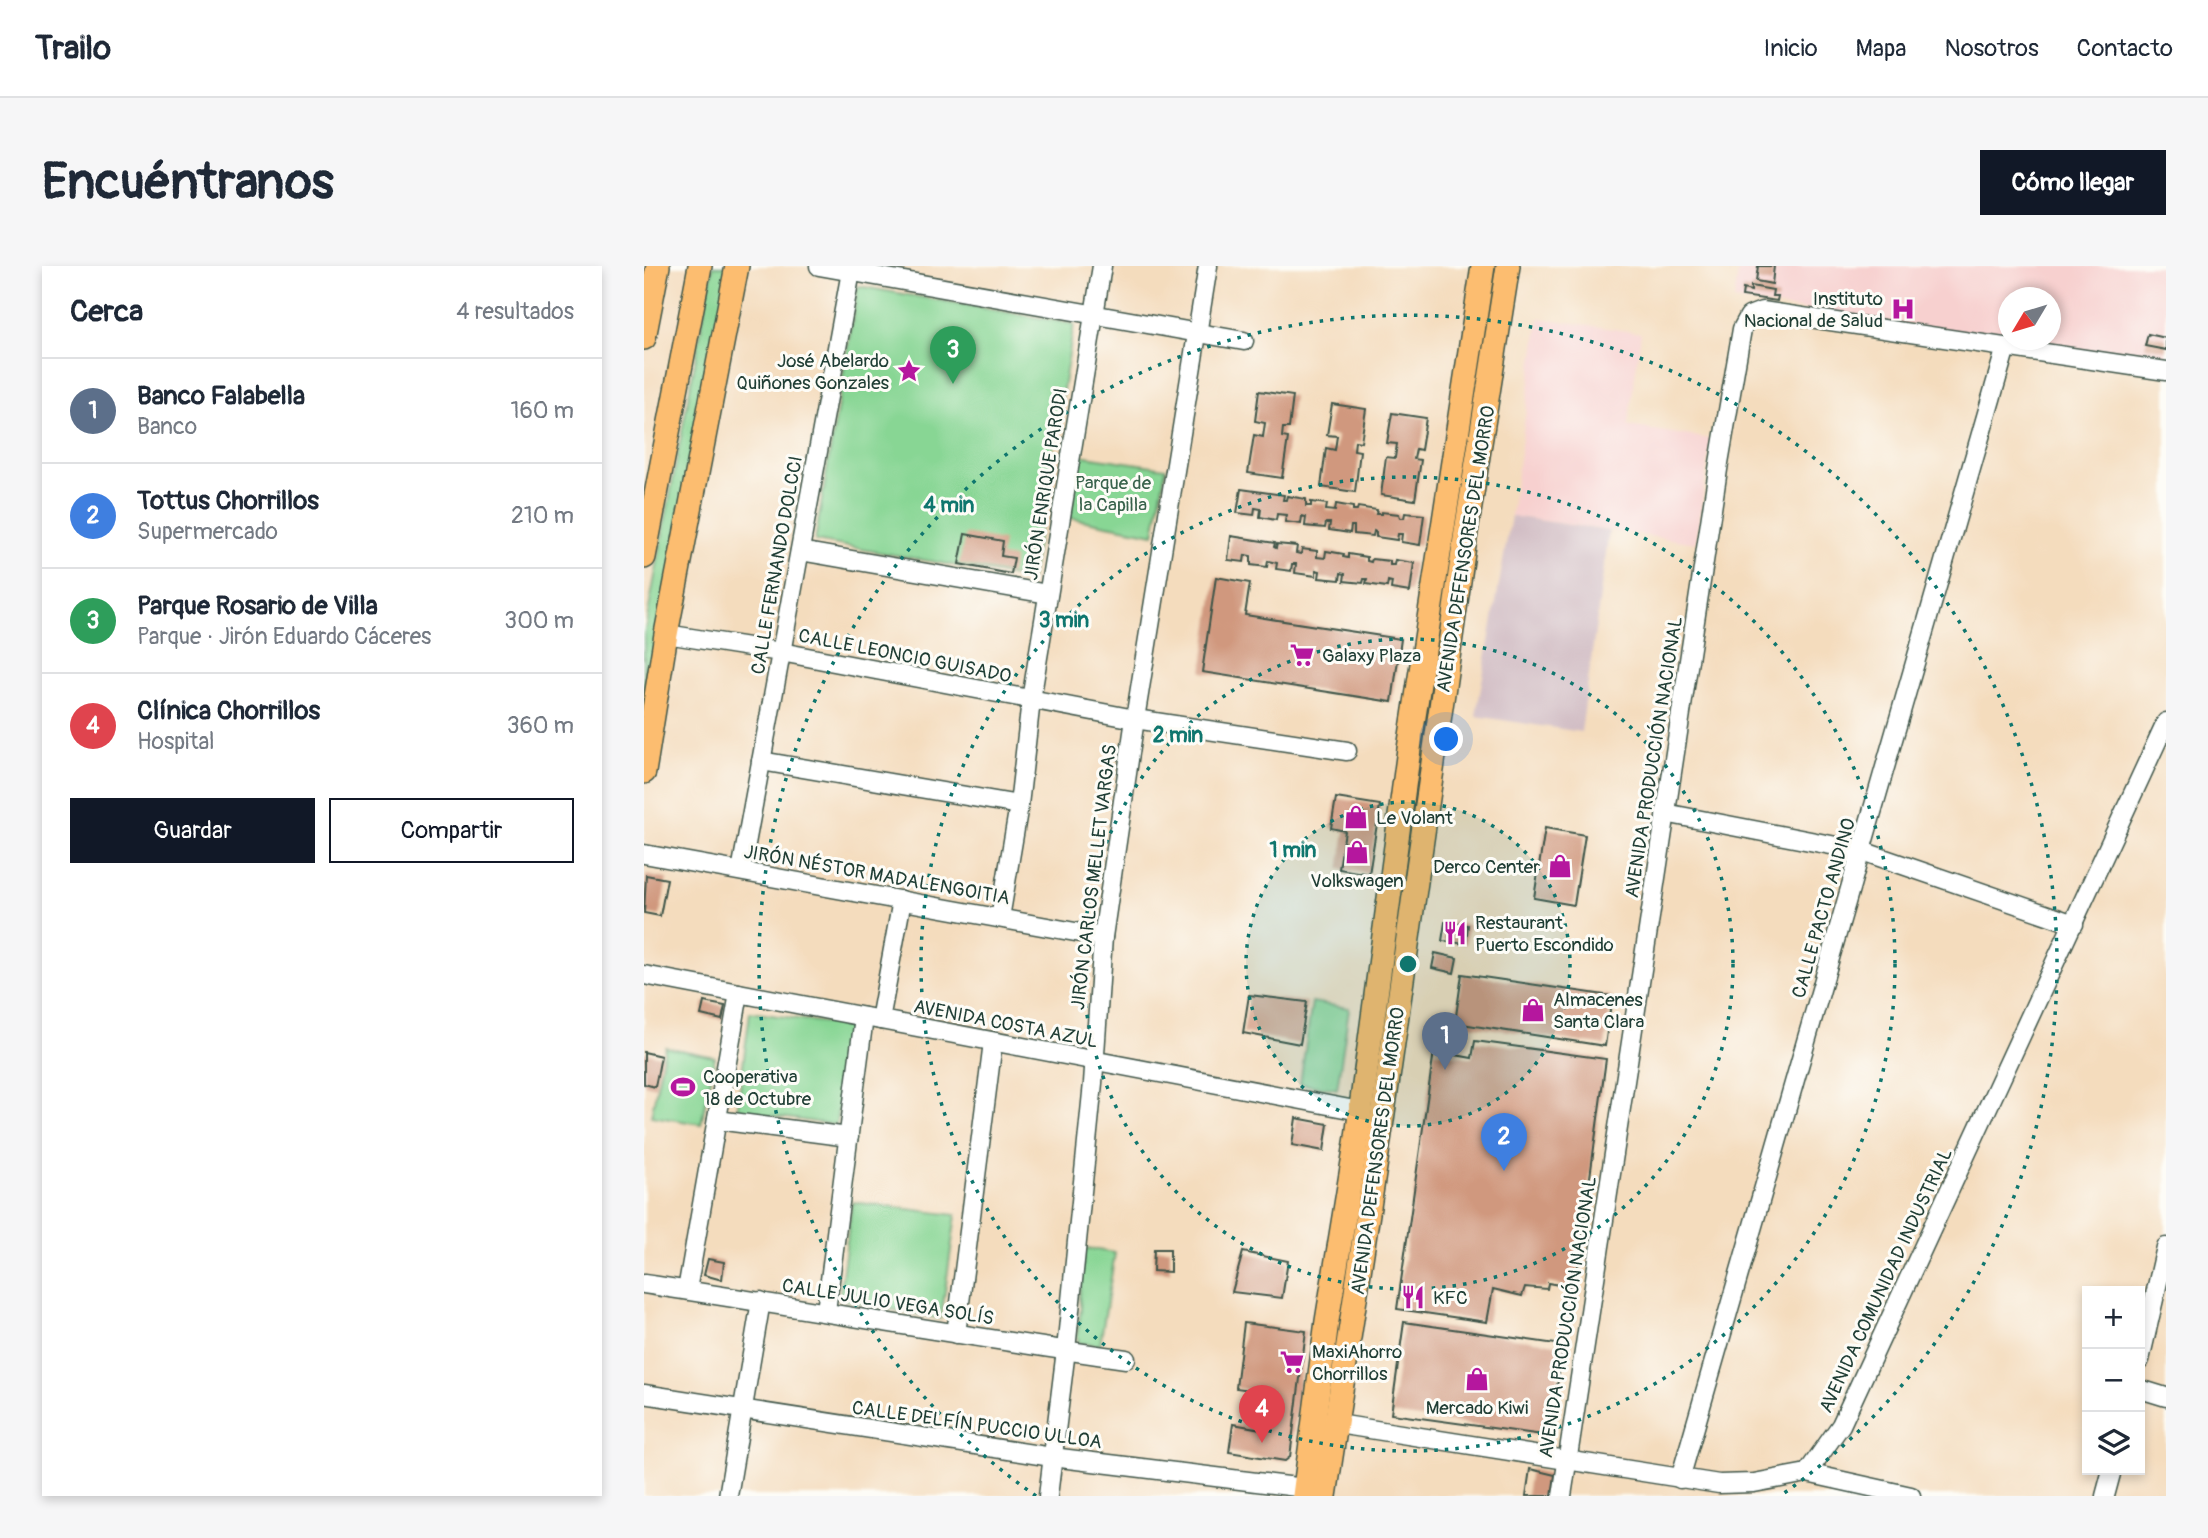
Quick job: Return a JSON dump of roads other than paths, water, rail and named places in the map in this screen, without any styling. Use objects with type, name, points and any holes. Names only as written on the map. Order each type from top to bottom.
[{"type":"main road","points":[[644,338],[658,266]]},
{"type":"main road","points":[[644,557],[700,266]]},
{"type":"main road","points":[[644,772],[666,634],[737,266]]},
{"type":"main road","name":"AVENIDA DEFENSORES DEL MORRO","points":[[1326,1422],[1360,1111],[1385,915],[1483,266]]},
{"type":"main road","name":"AVENIDA DEFENSORES DEL MORRO","points":[[1311,1493],[1326,1422],[1508,266]]},
{"type":"main road","points":[[1442,529],[1466,532]]},
{"type":"street","points":[[819,266],[851,269],[1244,341]]},
{"type":"street","name":"JIRÓN ENRIQUE PARODI","points":[[1000,918],[1019,805],[1031,700],[1102,266]]},
{"type":"street","name":"JIRÓN CARLOS MELLET VARGAS","points":[[1048,1496],[1066,1350],[1095,1061],[1103,937],[1208,266]]},
{"type":"street","name":"CALLE FERNANDO DOLCCI","points":[[741,871],[851,269]]},
{"type":"street","name":"AVENIDA PRODUCCIÓN NACIONAL","points":[[1562,1496],[1665,813],[1742,329],[1749,316],[1762,311],[1998,346]]},
{"type":"street","name":"CALLE PACTO ANDINO","points":[[1680,1479],[2005,350]]},
{"type":"street","points":[[2026,350],[2166,371]]},
{"type":"street","points":[[800,551],[1048,594]]},
{"type":"street","name":"CALLE LEONCIO GUISADO","points":[[666,634],[781,652],[1135,719],[1347,751]]},
{"type":"street","name":"AVENIDA COMUNIDAD INDUSTRIAL","points":[[1807,1473],[1841,1425],[2166,722]]},
{"type":"street","points":[[761,761],[1019,805]]},
{"type":"street","points":[[1665,813],[1861,851],[2074,924]]},
{"type":"street","name":"JIRÓN NÉSTOR MADALENGOITIA","points":[[644,854],[1103,937]]},
{"type":"street","points":[[826,1311],[849,1137],[872,1018],[902,900]]},
{"type":"street","name":"AVENIDA COSTA AZUL","points":[[644,975],[1360,1111]]},
{"type":"street","points":[[687,1290],[739,993]]},
{"type":"street","points":[[956,1334],[993,1042]]},
{"type":"street","points":[[717,1120],[849,1137]]},
{"type":"street","points":[[2143,1349],[2166,1247]]},
{"type":"street","name":"CALLE JULIO VEGA SOLÍS","points":[[644,1284],[1126,1359]]},
{"type":"street","points":[[728,1496],[761,1301]]},
{"type":"street","points":[[2145,1391],[2166,1397]]},
{"type":"street","name":"CALLE DELFÍN PUCCIO ULLOA","points":[[644,1395],[1311,1493]]},
{"type":"street","points":[[1326,1422],[1720,1485],[1754,1483],[1807,1473],[1910,1496]]},
{"type":"street","points":[[2105,1496],[2111,1475]]},
{"type":"place","name":"Instituto Nacional de Salud","points":[[1903,309]]},
{"type":"place","name":"José Abelardo Quiñones Gonzales","points":[[909,371]]},
{"type":"place","name":"Parque Rosario de Villa","points":[[953,384]]},
{"type":"place","name":"Galaxy Plaza","points":[[1302,655]]},
{"type":"place","name":"Le Volant","points":[[1356,817]]},
{"type":"place","name":"Volkswagen","points":[[1357,852]]},
{"type":"place","name":"Derco Center","points":[[1560,866]]},
{"type":"place","name":"Restaurant Puerto Escondido","points":[[1455,933]]},
{"type":"place","name":"Almacenes Santa Clara","points":[[1533,1010]]},
{"type":"place","name":"Banco Falabella","points":[[1445,1070]]},
{"type":"place","name":"Cooperativa 18 de Octubre","points":[[683,1087]]},
{"type":"place","name":"Tottus Chorrillos","points":[[1504,1171]]},
{"type":"place","name":"KFC","points":[[1413,1297]]},
{"type":"place","name":"MaxiAhorro Chorrillos","points":[[1292,1362]]},
{"type":"place","name":"Mercado Kiwi","points":[[1477,1379]]},
{"type":"place","name":"Clínica Chorrillos","points":[[1262,1443]]},
{"type":"park label","name":"Parque de la Capilla","points":[[1113,493]]}]
